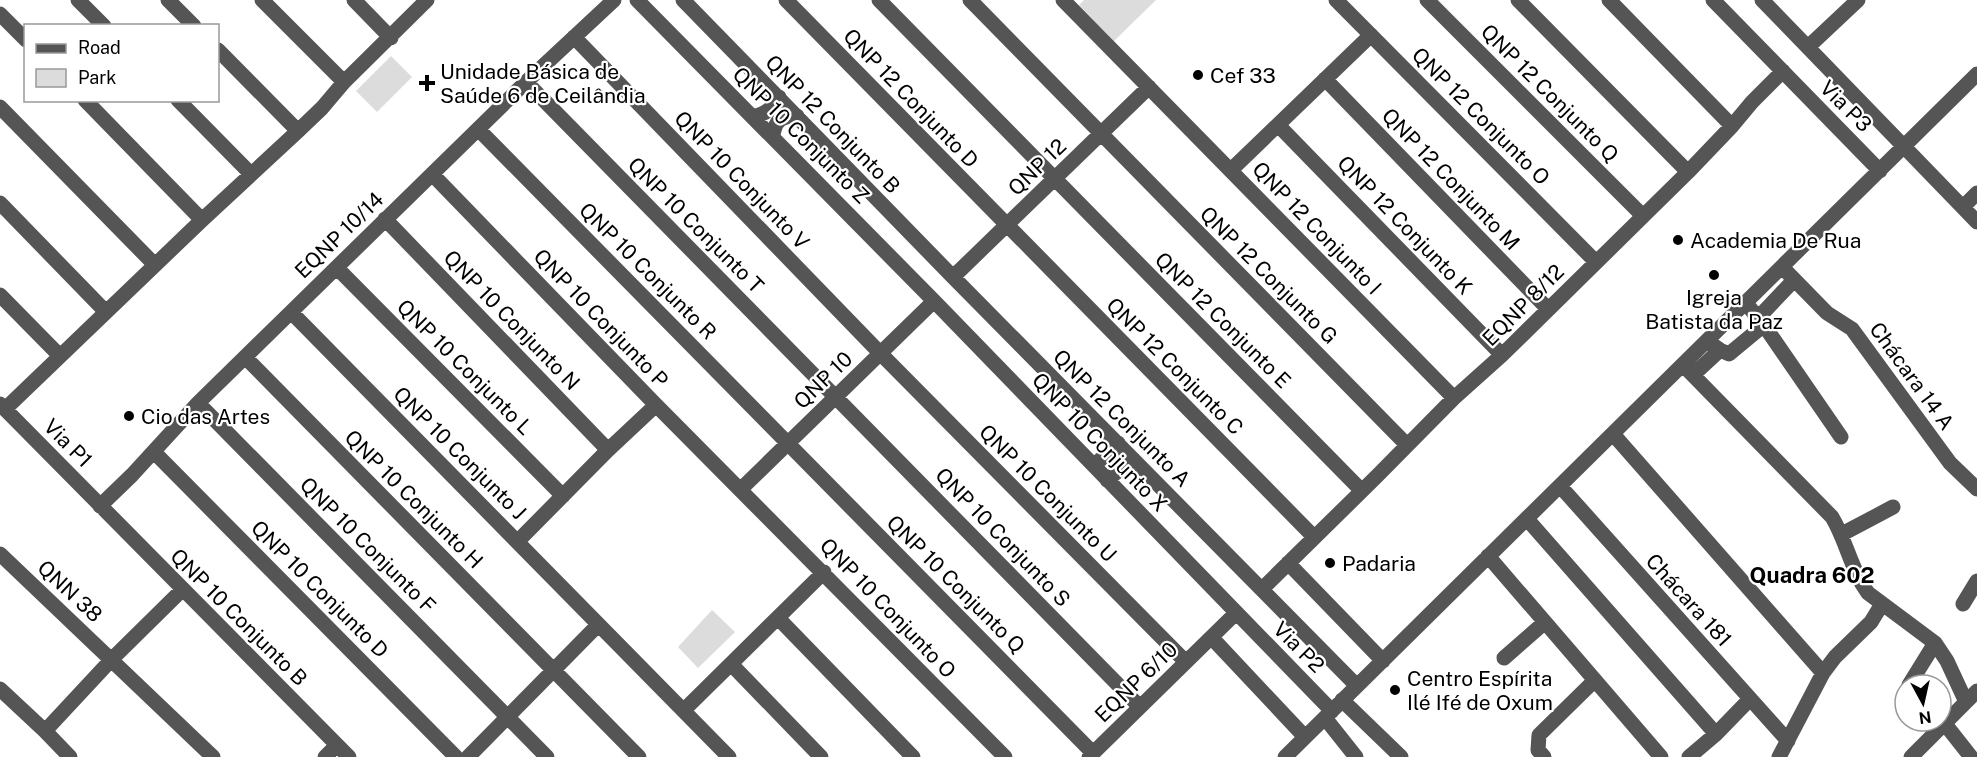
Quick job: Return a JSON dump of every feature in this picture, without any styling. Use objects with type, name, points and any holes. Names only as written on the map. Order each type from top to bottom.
[{"type":"street","points":[[78,0],[102,24]]},
{"type":"street","points":[[168,0],[192,24]]},
{"type":"street","points":[[262,0],[344,82]]},
{"type":"street","points":[[354,0],[391,38]]},
{"type":"street","points":[[3,407],[298,131],[344,82],[428,0]]},
{"type":"street","name":"EQNP 10/14","points":[[100,506],[244,357],[338,268],[526,82],[614,0]]},
{"type":"street","name":"QNP 10 Conjunto Z","points":[[637,0],[934,301]]},
{"type":"street","name":"QNP 12 Conjunto B","points":[[683,0],[953,277]]},
{"type":"street","name":"QNP 12 Conjunto D","points":[[786,0],[1006,225]]},
{"type":"street","name":"QNP 12 Conjunto E","points":[[879,0],[1361,490]]},
{"type":"street","name":"QNP 12 Conjunto G","points":[[970,0],[1407,445]]},
{"type":"street","name":"QNP 12 Conjunto O","points":[[1336,0],[1596,262]]},
{"type":"street","name":"QNP 12 Conjunto Q","points":[[1428,0],[1643,216]]},
{"type":"street","points":[[1518,0],[1688,172]]},
{"type":"street","points":[[1609,0],[1732,126]]},
{"type":"street","name":"Via P3","points":[[1713,0],[1881,171]]},
{"type":"street","name":"Via P3","points":[[1761,0],[1977,222]]},
{"type":"street","points":[[1808,47],[1858,0]]},
{"type":"street","name":"QNP 12 Conjunto I","points":[[1065,1],[1454,398]]},
{"type":"street","points":[[0,14],[24,38]]},
{"type":"street","points":[[1231,170],[1371,35]]},
{"type":"street","name":"QNP 10 Conjunto V","points":[[574,37],[880,353]]},
{"type":"street","points":[[219,51],[298,131]]},
{"type":"street","name":"EQNP 8/12","points":[[1262,589],[1454,398],[1502,355],[1688,172],[1783,71]]},
{"type":"street","points":[[1285,757],[1613,434],[1714,346],[1746,303],[1977,74]]},
{"type":"street","name":"QNP 12 Conjunto M","points":[[1325,80],[1548,309]]},
{"type":"street","name":"QNP 10 Conjunto T","points":[[526,82],[836,397]]},
{"type":"street","name":"QNP 12","points":[[953,277],[1149,87]]},
{"type":"street","points":[[753,117],[766,112],[779,97]]},
{"type":"street","points":[[87,102],[202,220]]},
{"type":"street","points":[[180,102],[251,174]]},
{"type":"street","points":[[0,107],[155,265]]},
{"type":"street","points":[[773,137],[773,128],[778,120],[787,115],[797,116]]},
{"type":"street","name":"QNP 12 Conjunto K","points":[[1278,125],[1502,355]]},
{"type":"street","name":"QNP 10 Conjunto R","points":[[478,129],[788,444]]},
{"type":"street","name":"QNP 10 Conjunto P","points":[[432,174],[656,405],[741,489]]},
{"type":"street","points":[[1963,207],[1977,193]]},
{"type":"street","points":[[0,203],[106,312]]},
{"type":"street","name":"QNP 10 Conjunto N","points":[[385,219],[608,450]]},
{"type":"street","name":"QNP 12 Conjunto C","points":[[1006,225],[1314,537]]},
{"type":"street","name":"Chácara 14 A","points":[[1782,267],[1827,313],[1851,329],[1950,463],[1977,489]]},
{"type":"street","name":"QNP 10 Conjunto L","points":[[338,268],[563,496]]},
{"type":"street","name":"QNP 12 Conjunto A","points":[[953,277],[1262,589]]},
{"type":"street","points":[[1714,346],[1729,354],[1761,322],[1794,280]]},
{"type":"street","points":[[0,295],[60,356]]},
{"type":"street","name":"QNP 10","points":[[741,489],[934,301]]},
{"type":"street","name":"QNP 10 Conjunto X","points":[[934,301],[1236,613]]},
{"type":"street","points":[[1746,303],[1841,437]]},
{"type":"street","name":"QNP 10 Conjunto J","points":[[291,312],[729,757]]},
{"type":"street","name":"QNP 10 Conjunto U","points":[[880,353],[1186,662]]},
{"type":"street","name":"QNP 10 Conjunto H","points":[[244,357],[639,757]]},
{"type":"street","points":[[1688,370],[1832,517],[1842,534],[1856,576],[1868,594],[1935,643],[1972,697],[1953,716]]},
{"type":"street","name":"QNP 10 Conjunto S","points":[[836,397],[1140,707]]},
{"type":"street","name":"QNP 10 Conjunto F","points":[[198,403],[546,757]]},
{"type":"street","points":[[518,541],[656,405]]},
{"type":"street","name":"Via P1","points":[[3,407],[100,506]]},
{"type":"street","points":[[1613,434],[1823,673]]},
{"type":"street","points":[[1094,465],[1118,443]]},
{"type":"street","name":"QNP 10 Conjunto Q","points":[[788,444],[1091,755]]},
{"type":"street","name":"QNP 10 Conjunto D","points":[[154,452],[456,757]]},
{"type":"street","points":[[1107,480],[1133,459]]},
{"type":"street","name":"Chácara 181","points":[[1560,486],[1788,741]]},
{"type":"street","name":"QNP 10 Conjunto O","points":[[741,489],[1005,757]]},
{"type":"street","name":"QNP 10 Conjunto B","points":[[100,506],[349,757]]},
{"type":"street","points":[[1842,534],[1893,507]]},
{"type":"street","points":[[1527,519],[1716,734]]},
{"type":"street","name":"QNN 38","points":[[0,554],[213,757]]},
{"type":"street","points":[[1488,556],[1661,757]]},
{"type":"street","points":[[1288,563],[1383,661]]},
{"type":"street","points":[[684,710],[824,572]]},
{"type":"street","points":[[1963,604],[1977,581]]},
{"type":"street","points":[[45,730],[183,589]]},
{"type":"street","name":"Via P2","points":[[1262,589],[1357,686]]},
{"type":"street","points":[[1779,757],[1823,673],[1835,657],[1871,622],[1882,604]]},
{"type":"street","name":"EQNP 6/10","points":[[1091,755],[1236,613]]},
{"type":"street","name":"Via P2","points":[[1236,613],[1333,710]]},
{"type":"street","points":[[778,618],[913,757]]},
{"type":"street","points":[[1504,658],[1545,621]]},
{"type":"street","points":[[468,757],[598,625]]},
{"type":"street","points":[[1212,638],[1305,737]]},
{"type":"street","points":[[1917,673],[1935,643]]},
{"type":"street","points":[[731,664],[821,757]]},
{"type":"street","points":[[1544,757],[1538,750],[1539,735],[1594,681]]},
{"type":"street","points":[[0,689],[45,730],[70,757]]},
{"type":"street","points":[[1689,757],[1716,734],[1750,699]]},
{"type":"street","points":[[1333,710],[1356,757]]},
{"type":"street","points":[[1333,710],[1401,757]]},
{"type":"street","points":[[1911,757],[1936,733]]},
{"type":"street","points":[[1952,733],[1971,757]]},
{"type":"street","points":[[325,757],[337,745]]},
{"type":"green space","points":[[1084,0],[1156,0],[1114,41],[1079,5]]},
{"type":"green space","points":[[391,56],[412,77],[377,112],[356,91]]},
{"type":"green space","points":[[712,610],[735,632],[698,668],[678,647]]},
{"type":"place","name":"Cef 33","points":[[1198,75]]},
{"type":"place","name":"Unidade Básica de Saúde 6 de Ceilândia","points":[[427,83]]},
{"type":"place","name":"Academia De Rua","points":[[1678,240]]},
{"type":"place","name":"Igreja Batista da Paz","points":[[1714,275]]},
{"type":"place","name":"Cio das Artes","points":[[129,416]]},
{"type":"place","name":"Padaria","points":[[1330,563]]},
{"type":"place","name":"Centro Espírita Ilé Ifé de Oxum","points":[[1395,690]]},
{"type":"district","name":"Quadra 602","points":[[1812,575]]}]
